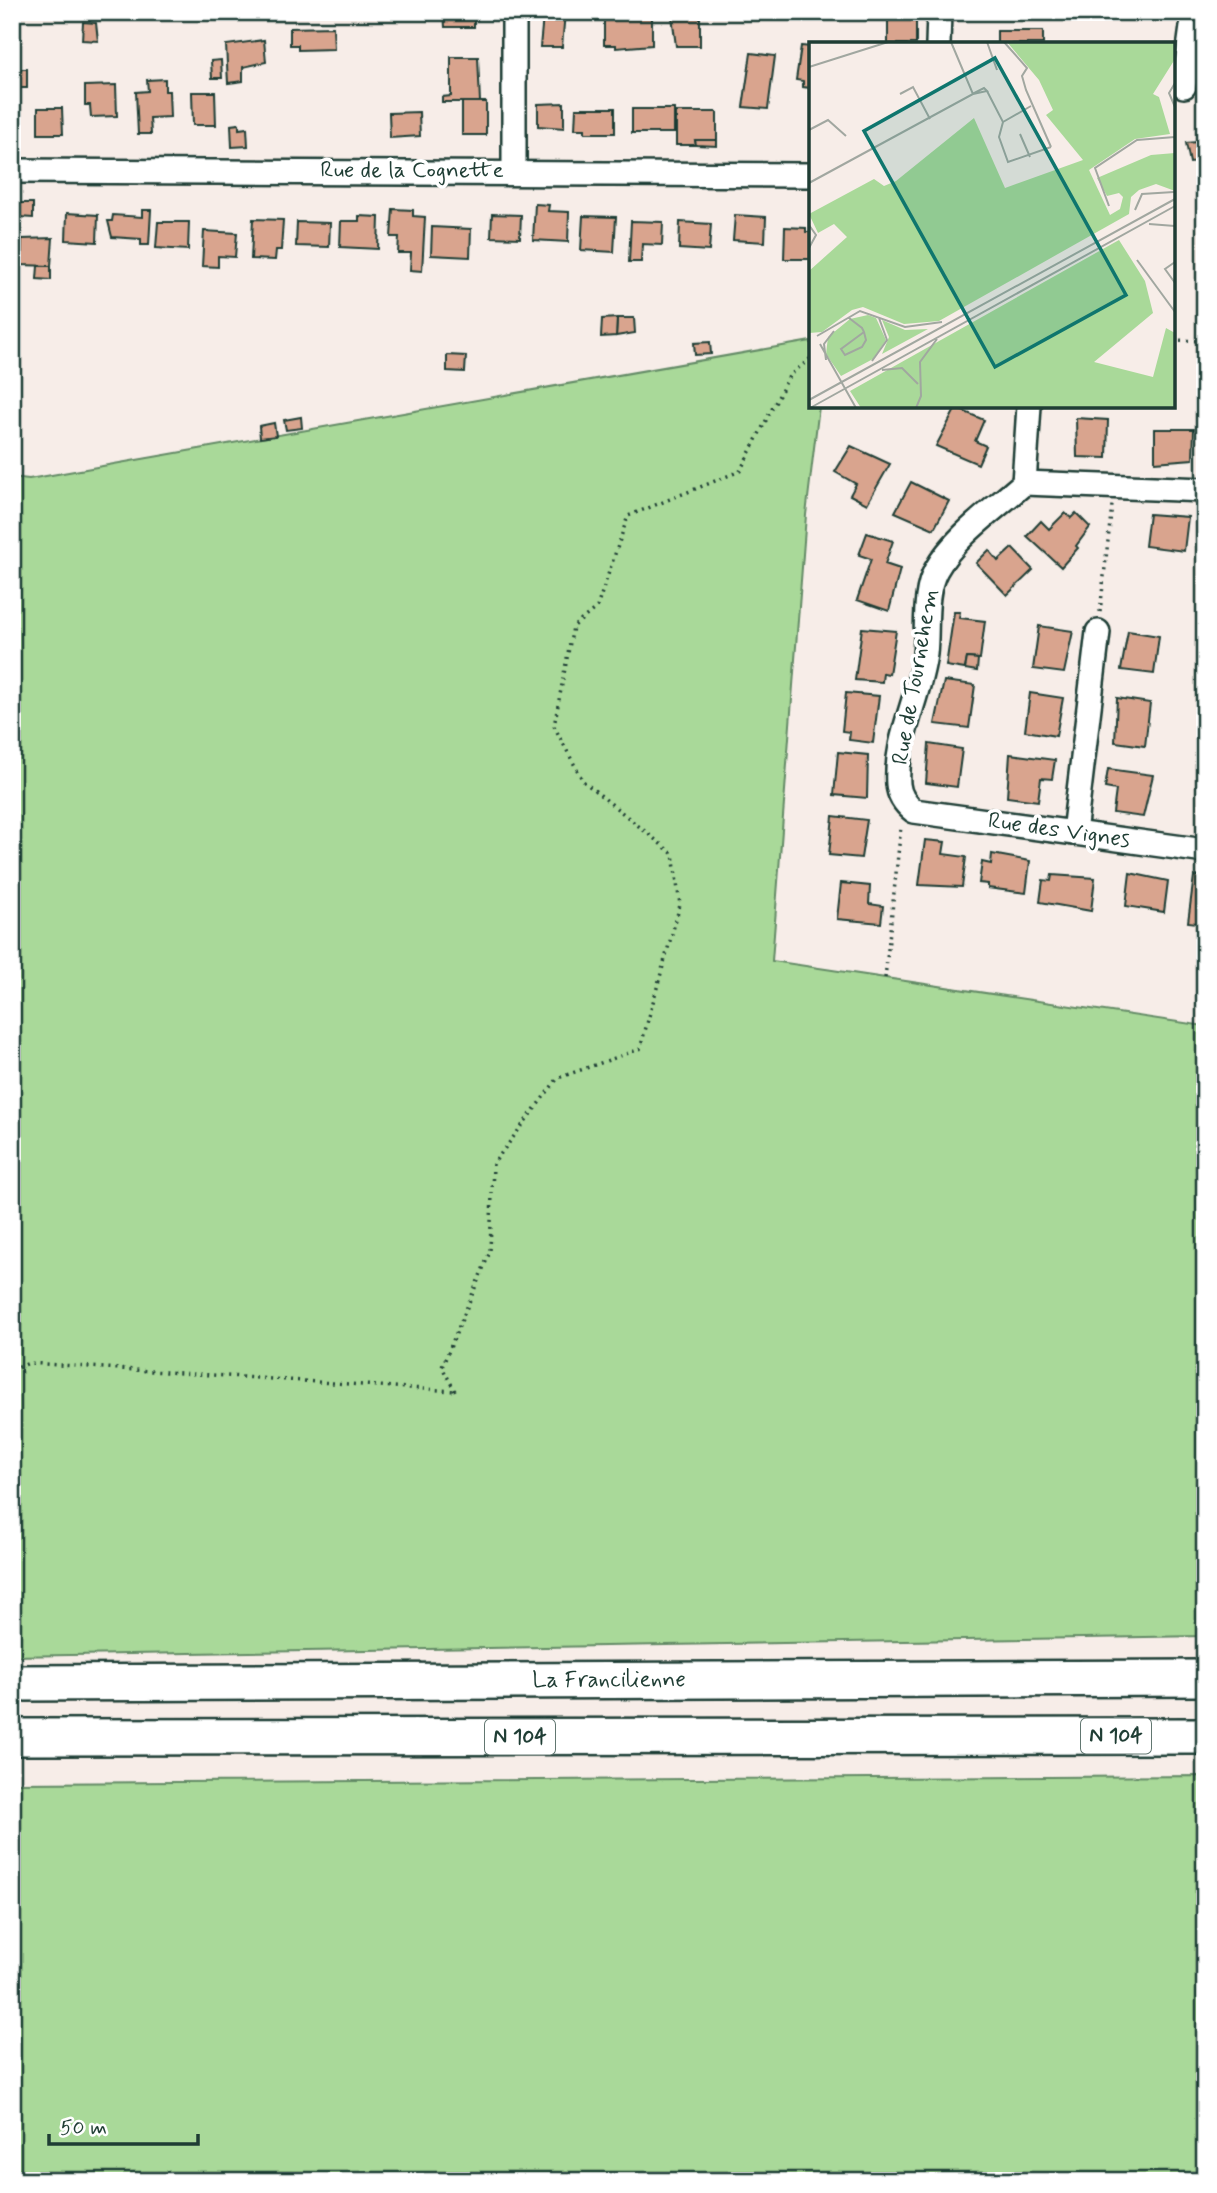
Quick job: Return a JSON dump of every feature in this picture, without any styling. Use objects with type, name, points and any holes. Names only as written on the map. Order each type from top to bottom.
[{"type":"highway","name":"La Francilienne","points":[[12,1683],[1205,1678]]},
{"type":"highway","name":"N 104","points":[[12,1737],[1205,1736]]},
{"type":"street","points":[[514,12],[514,172]]},
{"type":"street","points":[[938,42],[939,12]]},
{"type":"street","points":[[1184,86],[1194,12]]},
{"type":"street","name":"Rue de la Cognette","points":[[12,171],[809,174]]},
{"type":"street","points":[[1029,408],[1024,483],[1205,491]]},
{"type":"street","name":"Rue de Tournehem","points":[[909,807],[898,786],[901,733],[917,696],[925,654],[929,595],[936,570],[955,547],[1024,483]]},
{"type":"street","points":[[1074,833],[1098,632]]},
{"type":"street","name":"Rue des Vignes","points":[[909,807],[1205,851]]},
{"type":"path","points":[[1175,340],[1205,341]]},
{"type":"path","points":[[12,1370],[29,1363],[455,1391],[442,1367],[490,1252],[493,1164],[558,1078],[640,1049],[680,905],[673,853],[583,781],[554,726],[573,628],[597,607],[628,516],[740,471],[789,376],[809,360]]},
{"type":"path","points":[[1098,632],[1114,486]]},
{"type":"path","points":[[885,978],[909,807]]},
{"type":"green space","points":[[809,341],[809,408],[819,408],[806,515],[772,961],[1205,1026],[1205,1636],[12,1656],[12,477],[29,479]]},
{"type":"green space","points":[[1205,1776],[1205,2181],[12,2181],[12,1783]]},
{"type":"building","points":[[444,12],[474,12],[474,27],[445,27]]},
{"type":"building","points":[[538,12],[565,12],[562,47],[540,47],[543,16],[538,16]]},
{"type":"building","points":[[630,12],[652,12],[652,45],[616,48],[616,45],[604,45],[604,17],[630,17]]},
{"type":"building","points":[[888,12],[916,12],[916,42],[888,42]]},
{"type":"building","points":[[672,16],[700,16],[700,46],[676,46]]},
{"type":"building","points":[[83,22],[96,23],[98,41],[82,40]]},
{"type":"building","points":[[333,27],[334,49],[298,50],[298,45],[290,45],[290,28]]},
{"type":"building","points":[[997,31],[1043,31],[1043,42],[997,42]]},
{"type":"building","points":[[264,40],[266,62],[243,67],[243,81],[228,83],[226,45]]},
{"type":"building","points":[[801,46],[809,47],[809,88],[803,87],[803,81],[796,80]]},
{"type":"building","points":[[751,53],[775,56],[768,109],[743,107]]},
{"type":"building","points":[[451,57],[478,57],[480,102],[442,102],[442,97],[451,96]]},
{"type":"building","points":[[221,60],[222,78],[212,78],[211,61]]},
{"type":"building","points":[[19,69],[27,69],[27,88],[19,88]]},
{"type":"building","points":[[165,79],[165,91],[169,91],[170,117],[150,118],[151,134],[138,134],[136,92],[148,91],[147,80]]},
{"type":"building","points":[[116,85],[117,116],[91,117],[90,105],[85,105],[85,86]]},
{"type":"building","points":[[192,92],[215,92],[216,125],[193,125]]},
{"type":"building","points":[[462,102],[486,102],[486,135],[462,135]]},
{"type":"building","points":[[564,103],[564,128],[538,126],[538,104]]},
{"type":"building","points":[[38,108],[62,108],[63,134],[38,134]]},
{"type":"building","points":[[576,108],[615,108],[615,133],[585,133],[585,129],[575,129]]},
{"type":"building","points":[[632,109],[674,109],[674,133],[632,133]]},
{"type":"building","points":[[419,112],[420,136],[390,138],[389,113]]},
{"type":"building","points":[[676,112],[717,112],[717,140],[695,140],[696,145],[676,145]]},
{"type":"building","points":[[239,124],[239,129],[247,128],[248,146],[232,147],[231,125]]},
{"type":"building","points":[[695,140],[717,140],[717,146],[696,145]]},
{"type":"building","points":[[1205,141],[1205,161],[1198,162],[1197,142]]},
{"type":"building","points":[[1197,142],[1198,162],[1190,163],[1186,143]]},
{"type":"building","points":[[19,203],[33,203],[33,218],[19,217]]},
{"type":"building","points":[[535,204],[549,205],[548,211],[569,212],[568,242],[533,240]]},
{"type":"building","points":[[393,209],[413,210],[413,216],[425,217],[422,271],[410,270],[411,253],[398,253],[399,237],[391,237]]},
{"type":"building","points":[[142,210],[151,210],[149,245],[141,245],[141,239],[112,237],[108,221],[112,221],[113,215],[142,217]]},
{"type":"building","points":[[67,213],[98,215],[97,242],[66,240]]},
{"type":"building","points":[[492,214],[521,215],[520,238],[491,237]]},
{"type":"building","points":[[735,215],[766,217],[765,242],[733,240]]},
{"type":"building","points":[[359,216],[379,217],[378,249],[340,247],[341,221],[359,221]]},
{"type":"building","points":[[583,216],[616,217],[614,252],[581,250]]},
{"type":"building","points":[[253,219],[283,220],[281,250],[276,250],[275,260],[251,259]]},
{"type":"building","points":[[631,221],[663,222],[662,245],[642,244],[641,262],[629,262]]},
{"type":"building","points":[[158,222],[189,222],[188,250],[156,248]]},
{"type":"building","points":[[297,222],[330,223],[329,247],[296,246]]},
{"type":"building","points":[[680,222],[711,224],[709,251],[679,249]]},
{"type":"building","points":[[432,227],[471,229],[470,257],[431,255]]},
{"type":"building","points":[[785,227],[806,228],[806,232],[809,232],[809,259],[784,259]]},
{"type":"building","points":[[204,231],[237,233],[235,257],[218,256],[218,267],[202,266]]},
{"type":"building","points":[[53,238],[51,266],[21,265],[22,239]]},
{"type":"building","points":[[38,266],[51,266],[51,280],[37,279]]},
{"type":"building","points":[[617,318],[634,318],[635,333],[616,336]]},
{"type":"building","points":[[617,318],[616,336],[601,337],[602,319]]},
{"type":"building","points":[[710,342],[711,354],[695,355],[694,343]]},
{"type":"building","points":[[447,355],[466,356],[465,372],[447,371]]},
{"type":"building","points":[[956,408],[984,420],[975,441],[986,446],[978,464],[936,446]]},
{"type":"building","points":[[301,417],[302,428],[286,430],[284,420]]},
{"type":"building","points":[[1076,418],[1108,420],[1107,458],[1077,457]]},
{"type":"building","points":[[274,423],[276,436],[260,438],[259,426]]},
{"type":"building","points":[[1155,429],[1194,429],[1193,459],[1155,462]]},
{"type":"building","points":[[851,446],[890,464],[867,504],[850,495],[856,484],[835,472]]},
{"type":"building","points":[[911,482],[949,501],[934,529],[895,512]]},
{"type":"building","points":[[1065,513],[1071,518],[1076,513],[1090,527],[1076,546],[1078,548],[1061,567],[1027,536],[1041,521],[1049,529]]},
{"type":"building","points":[[1149,514],[1188,517],[1184,551],[1145,546]]},
{"type":"building","points":[[867,533],[893,541],[885,564],[900,569],[889,611],[857,600],[871,559],[859,555]]},
{"type":"building","points":[[1012,548],[1033,570],[1007,595],[976,563],[989,550],[998,561]]},
{"type":"building","points":[[954,612],[960,612],[959,618],[985,621],[980,659],[967,658],[965,669],[946,666]]},
{"type":"building","points":[[1039,626],[1073,631],[1064,673],[1033,669]]},
{"type":"building","points":[[862,628],[896,631],[889,674],[883,673],[882,682],[855,680]]},
{"type":"building","points":[[1128,631],[1159,636],[1154,674],[1121,670]]},
{"type":"building","points":[[967,658],[978,659],[977,671],[965,669]]},
{"type":"building","points":[[944,681],[975,685],[969,728],[935,724]]},
{"type":"building","points":[[846,693],[879,696],[873,743],[849,740],[850,732],[842,731]]},
{"type":"building","points":[[1030,693],[1063,698],[1056,736],[1025,731]]},
{"type":"building","points":[[1117,698],[1150,703],[1145,746],[1115,742]]},
{"type":"building","points":[[1205,720],[1205,760],[1196,759]]},
{"type":"building","points":[[929,744],[962,749],[957,787],[926,783]]},
{"type":"building","points":[[838,752],[868,755],[867,798],[834,795]]},
{"type":"building","points":[[1010,754],[1055,760],[1052,779],[1041,778],[1038,801],[1007,797]]},
{"type":"building","points":[[1108,769],[1153,775],[1143,817],[1113,813],[1116,790],[1105,788]]},
{"type":"building","points":[[833,816],[867,820],[861,858],[829,855]]},
{"type":"building","points":[[925,840],[945,842],[943,854],[966,857],[962,887],[919,885]]},
{"type":"building","points":[[992,854],[1030,861],[1026,893],[988,888],[988,884],[979,883],[982,862],[991,864]]},
{"type":"building","points":[[1130,873],[1168,881],[1164,912],[1126,906]]},
{"type":"building","points":[[1052,875],[1095,878],[1091,911],[1040,902],[1043,880],[1051,881]]},
{"type":"building","points":[[1194,876],[1205,877],[1205,924],[1188,922]]},
{"type":"building","points":[[841,883],[870,886],[869,904],[883,906],[881,923],[837,919]]}]
